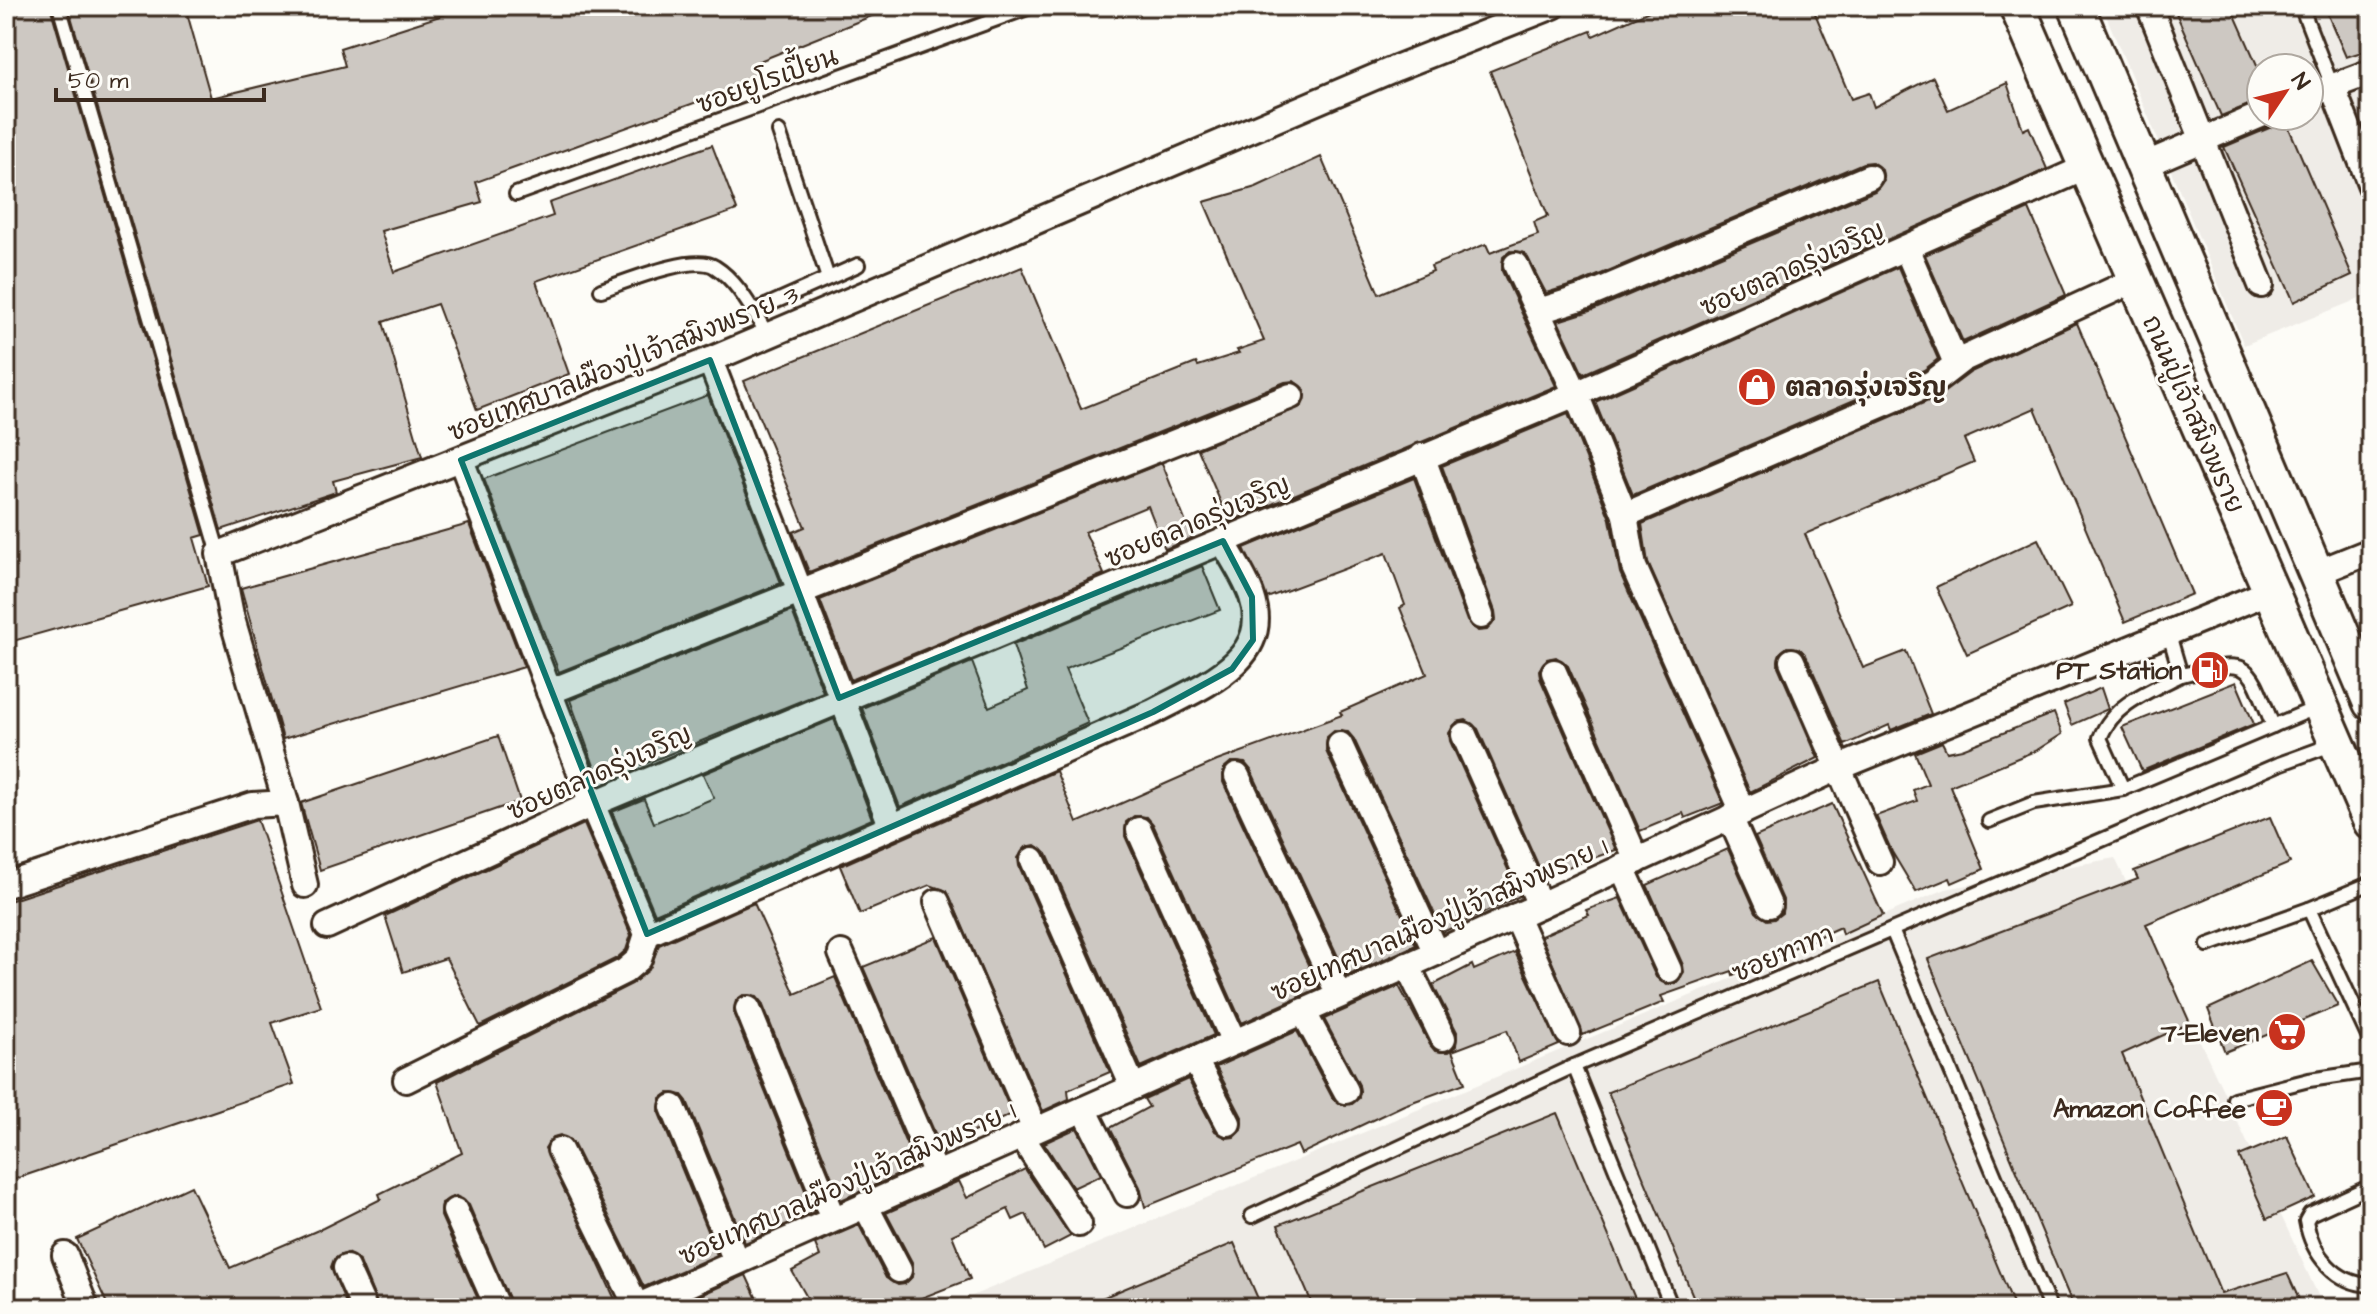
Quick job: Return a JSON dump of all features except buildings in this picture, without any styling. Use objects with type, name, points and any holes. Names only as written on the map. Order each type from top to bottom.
[{"type":"main road","name":"ถนนปู่เจ้าสมิงพราย","points":[[2017,6],[2371,822]]},
{"type":"main road","name":"ถนนปู่เจ้าสมิงพราย","points":[[2076,6],[2371,703]]},
{"type":"main road","points":[[2271,591],[2316,573]]},
{"type":"street","name":"ซอยเทศบาลเมืองปู่เจ้าสมิงพราย 3","points":[[219,554],[710,360],[1396,68],[1553,6]]},
{"type":"street","points":[[2149,6],[2261,285]]},
{"type":"street","points":[[2325,89],[2371,72]]},
{"type":"street","points":[[2332,86],[2371,186]]},
{"type":"street","points":[[2144,165],[2245,122]]},
{"type":"street","name":"ซอยตลาดรุ่งเจริญ","points":[[327,926],[592,804],[839,698],[1576,394],[2087,167]]},
{"type":"street","points":[[1539,311],[1587,296],[1869,177]]},
{"type":"street","points":[[1906,248],[1956,363]]},
{"type":"street","points":[[1516,265],[1576,394],[1625,515],[1634,567],[1736,814],[1769,905]]},
{"type":"street","points":[[1625,515],[1932,383],[1946,375],[1956,363],[2135,280]]},
{"type":"street","points":[[710,360],[798,593],[891,825]]},
{"type":"street","points":[[549,692],[1291,396]]},
{"type":"street","points":[[1422,456],[1481,616]]},
{"type":"street","points":[[406,1080],[625,971],[639,959],[647,934],[592,804],[461,460]]},
{"type":"street","points":[[647,934],[1153,712],[1232,669],[1253,640],[1255,617],[1252,597],[1223,541]]},
{"type":"street","points":[[2316,573],[2371,551]]},
{"type":"street","points":[[219,554],[231,615],[286,803],[305,885]]},
{"type":"street","name":"ซอยเทศบาลเมืองปู่เจ้าสมิงพราย 1","points":[[640,1307],[736,1261],[1436,953],[1838,768],[2271,591]]},
{"type":"street","points":[[1792,661],[1880,862]]},
{"type":"street","points":[[1554,672],[1669,970]]},
{"type":"street","points":[[1464,735],[1540,905]]},
{"type":"street","points":[[1340,745],[1436,953]]},
{"type":"street","points":[[1237,776],[1339,995]]},
{"type":"street","points":[[6,885],[253,805],[286,803]]},
{"type":"street","points":[[1139,830],[1234,1042]]},
{"type":"street","points":[[1033,860],[1133,1087]]},
{"type":"street","points":[[937,902],[1028,1133],[1079,1224]]},
{"type":"street","points":[[1516,916],[1568,1033]]},
{"type":"street","points":[[841,953],[936,1174]]},
{"type":"street","points":[[1407,965],[1443,1038]]},
{"type":"street","points":[[748,1009],[833,1219]]},
{"type":"street","points":[[1303,1011],[1346,1091]]},
{"type":"street","points":[[1195,1060],[1228,1123]]},
{"type":"street","points":[[673,1107],[736,1261]]},
{"type":"street","points":[[1084,1109],[1127,1194]]},
{"type":"street","points":[[560,1150],[640,1307]]},
{"type":"street","points":[[865,1205],[899,1270]]},
{"type":"street","points":[[455,1211],[498,1308]]},
{"type":"street","points":[[65,1255],[86,1308]]},
{"type":"street","points":[[346,1268],[364,1308]]},
{"type":"lane","points":[[59,6],[219,554]]},
{"type":"lane","name":"ซอยยูโรเปี้ยน","points":[[516,194],[1033,6]]},
{"type":"lane","points":[[2301,6],[2332,86]]},
{"type":"lane","points":[[779,132],[828,278]]},
{"type":"lane","points":[[601,290],[690,262],[712,264],[736,286],[768,335]]},
{"type":"lane","points":[[752,312],[858,265]]},
{"type":"lane","points":[[2168,631],[2181,675]]},
{"type":"lane","points":[[2123,789],[2100,738],[2107,721],[2136,698],[2181,675],[2232,664],[2243,668],[2255,681],[2273,726]]},
{"type":"lane","points":[[1989,821],[2034,803],[2123,789],[2321,706]]},
{"type":"lane","name":"ซอยทาทา","points":[[1252,1216],[1574,1066],[2265,770],[2337,743]]},
{"type":"lane","points":[[2208,945],[2371,883]]},
{"type":"lane","points":[[2309,909],[2371,1043]]},
{"type":"lane","points":[[1892,930],[2050,1308]]},
{"type":"lane","points":[[1574,1066],[1672,1308]]},
{"type":"lane","points":[[2234,1099],[2309,1080],[2371,1071]]},
{"type":"lane","points":[[2371,1186],[2310,1214],[2306,1221],[2308,1235],[2329,1270],[2353,1284],[2371,1285]]},
{"type":"highlighted area","points":[[710,360],[839,698],[1223,541],[1252,597],[1253,640],[1232,669],[1153,712],[647,934],[461,460]]},
{"type":"shaded area","points":[[2102,6],[2371,6],[2371,294],[2244,345]]},
{"type":"shaded area","points":[[2115,858],[2324,1308],[943,1308],[1946,889]]},
{"type":"place","name":"ตลาดรุ่งเจริญ","points":[[1757,387]]},
{"type":"place","name":"PT Station","points":[[2210,670]]},
{"type":"place","name":"7-Eleven","points":[[2287,1032]]},
{"type":"place","name":"Amazon Coffee","points":[[2274,1108]]}]
